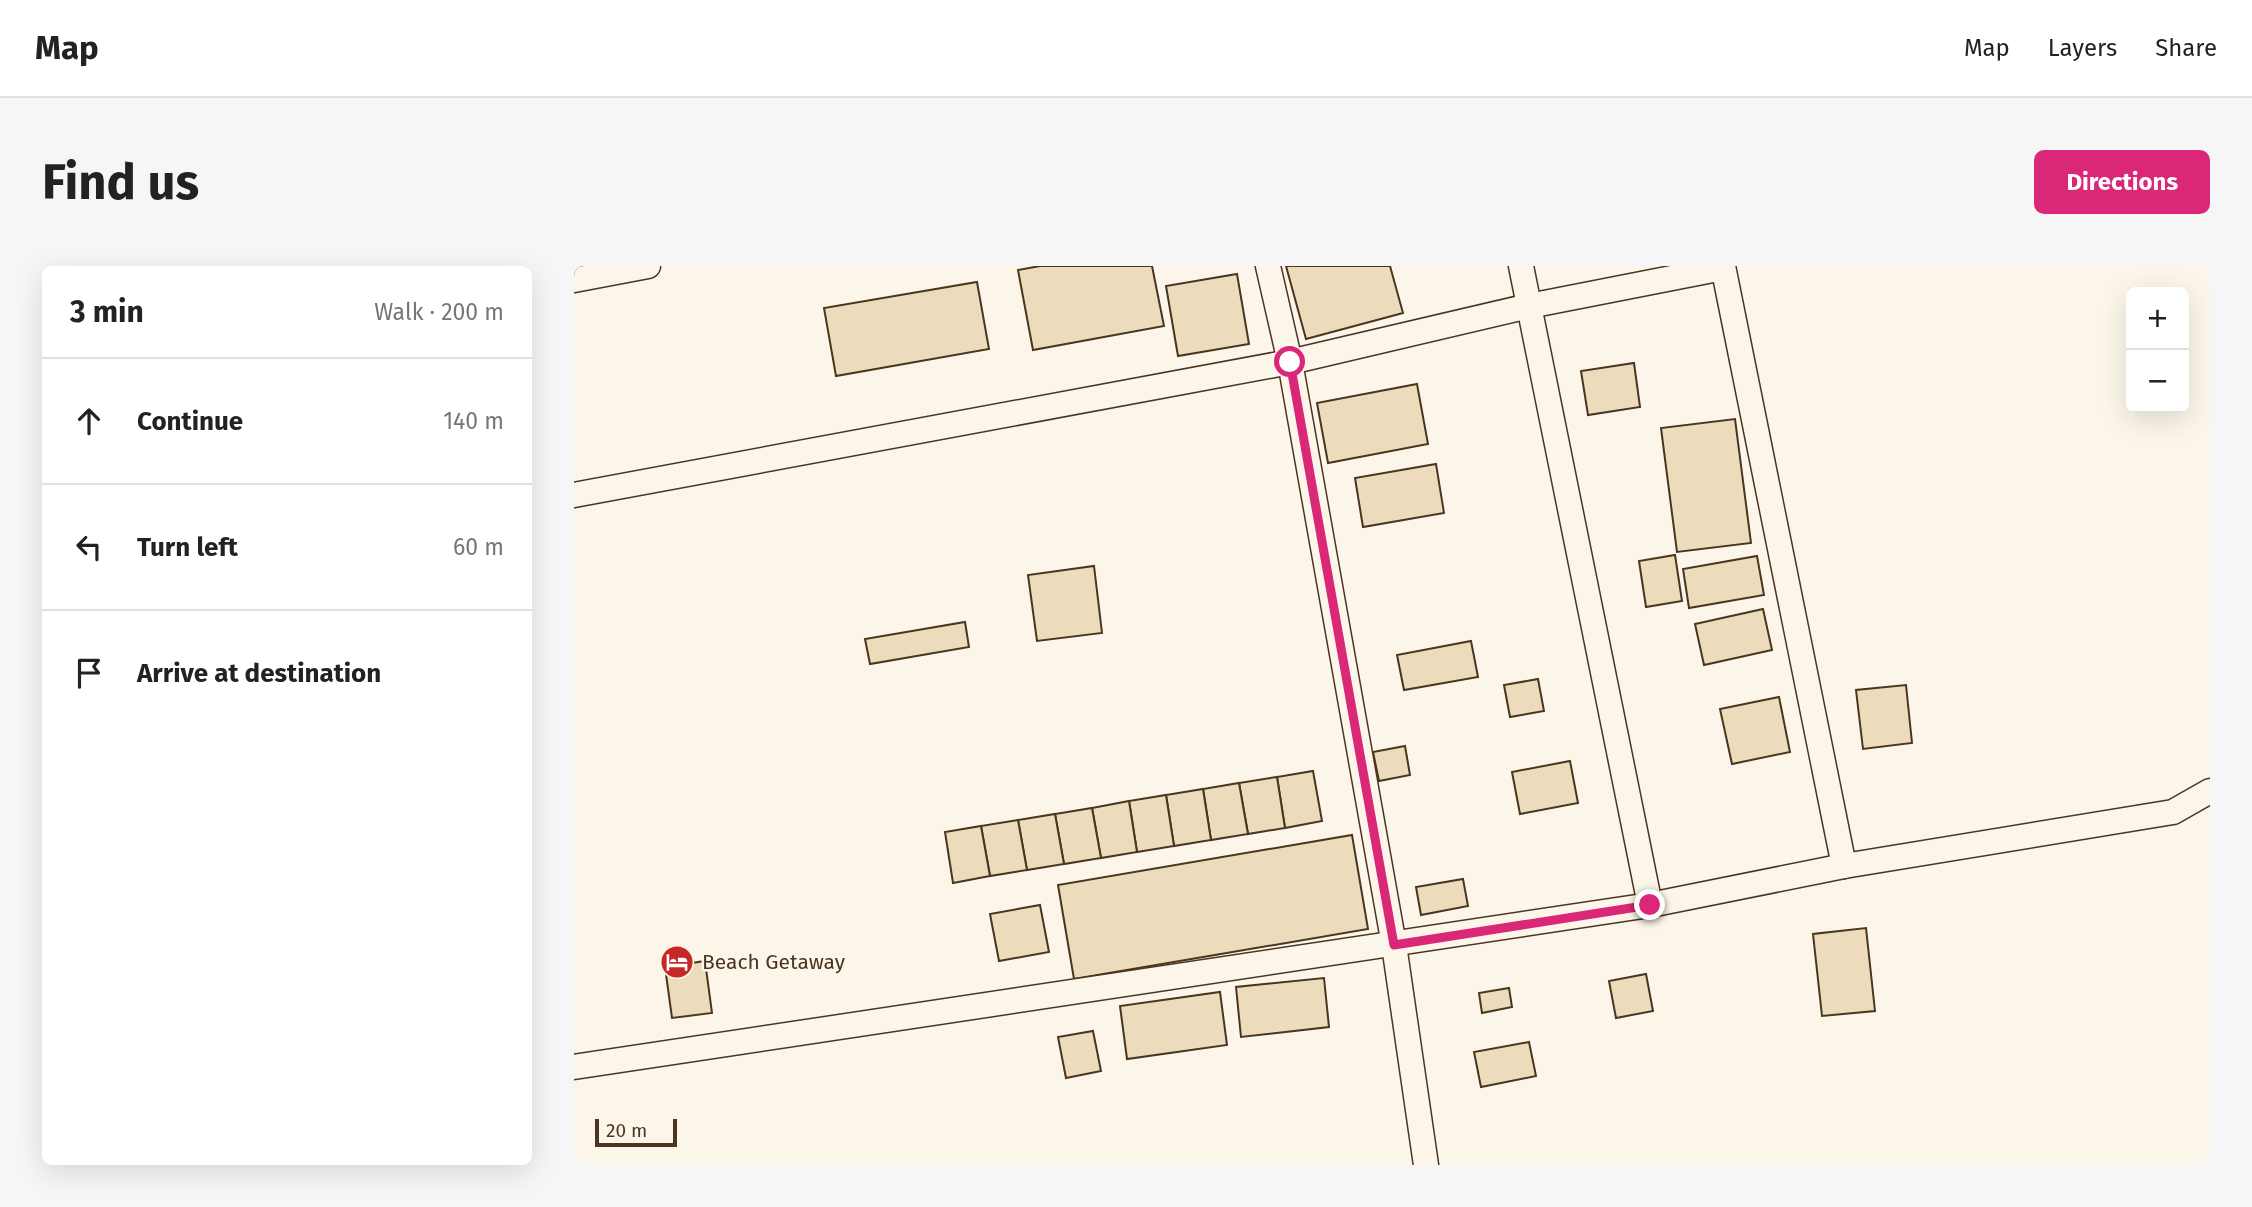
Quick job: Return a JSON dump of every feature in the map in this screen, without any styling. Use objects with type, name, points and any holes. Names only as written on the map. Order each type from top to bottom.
[{"type":"street","points":[[574,280],[648,266]]},
{"type":"street","points":[[1268,266],[1290,362],[1394,945],[1426,1165]]},
{"type":"street","points":[[1521,266],[1650,905]]},
{"type":"street","points":[[574,495],[1290,362],[1529,306],[1723,267],[1844,866]]},
{"type":"street","points":[[574,1067],[1650,905],[1844,866],[2173,812],[2210,791]]},
{"type":"building","points":[[1040,266],[1152,266],[1164,326],[1033,350],[1018,270]]},
{"type":"building","points":[[1286,266],[1390,266],[1403,313],[1306,339]]},
{"type":"building","points":[[1237,274],[1249,344],[1178,356],[1166,286]]},
{"type":"building","points":[[977,282],[989,349],[836,376],[824,308]]},
{"type":"building","points":[[1634,363],[1640,407],[1588,415],[1581,371]]},
{"type":"building","points":[[1417,384],[1428,444],[1328,463],[1317,403]]},
{"type":"building","points":[[1735,419],[1751,543],[1677,552],[1661,428]]},
{"type":"building","points":[[1436,464],[1444,513],[1363,527],[1355,478]]},
{"type":"building","points":[[1675,555],[1682,601],[1646,607],[1639,561]]},
{"type":"building","points":[[1757,556],[1764,595],[1689,608],[1683,569]]},
{"type":"building","points":[[1094,566],[1102,633],[1037,641],[1028,575]]},
{"type":"building","points":[[1763,609],[1772,650],[1704,665],[1695,624]]},
{"type":"building","points":[[965,622],[969,647],[870,664],[865,639]]},
{"type":"building","points":[[1471,641],[1478,677],[1404,690],[1397,655]]},
{"type":"building","points":[[1538,679],[1544,711],[1510,717],[1504,685]]},
{"type":"building","points":[[1906,685],[1912,743],[1863,749],[1856,690]]},
{"type":"building","points":[[1779,697],[1790,752],[1732,764],[1720,709]]},
{"type":"building","points":[[1405,746],[1410,775],[1379,781],[1373,752]]},
{"type":"building","points":[[1570,761],[1578,803],[1520,814],[1512,772]]},
{"type":"building","points":[[1313,771],[1322,821],[1285,828],[1277,777]]},
{"type":"building","points":[[1277,777],[1285,828],[1248,834],[1239,783]]},
{"type":"building","points":[[1239,783],[1248,834],[1211,840],[1203,789]]},
{"type":"building","points":[[1203,789],[1211,840],[1174,846],[1166,795]]},
{"type":"building","points":[[1166,795],[1174,846],[1137,852],[1129,801]]},
{"type":"building","points":[[1129,801],[1137,852],[1101,858],[1092,808]]},
{"type":"building","points":[[1092,808],[1101,858],[1064,864],[1055,814]]},
{"type":"building","points":[[1055,814],[1064,864],[1027,870],[1018,820]]},
{"type":"building","points":[[1018,820],[1027,870],[990,876],[981,826]]},
{"type":"building","points":[[981,826],[990,876],[953,883],[945,832]]},
{"type":"building","points":[[1352,835],[1368,929],[1074,979],[1058,885]]},
{"type":"building","points":[[1463,879],[1468,906],[1421,915],[1416,887]]},
{"type":"building","points":[[1040,905],[1049,952],[999,961],[990,914]]},
{"type":"building","points":[[1866,928],[1875,1011],[1822,1016],[1813,934]]},
{"type":"building","points":[[705,961],[712,1013],[672,1018],[665,967]]},
{"type":"building","points":[[1646,974],[1653,1011],[1616,1018],[1609,981]]},
{"type":"building","points":[[1324,978],[1329,1027],[1241,1037],[1236,987]]},
{"type":"building","points":[[1509,988],[1512,1007],[1482,1013],[1479,993]]},
{"type":"building","points":[[1220,992],[1227,1045],[1127,1059],[1120,1006]]},
{"type":"building","points":[[1093,1031],[1101,1071],[1066,1078],[1058,1037]]},
{"type":"building","points":[[1529,1042],[1536,1076],[1481,1087],[1474,1052]]},
{"type":"place","name":"Beach Getaway","points":[[677,962]]},
{"type":"route","points":[[1290,362],[1394,945],[1650,905]]}]
